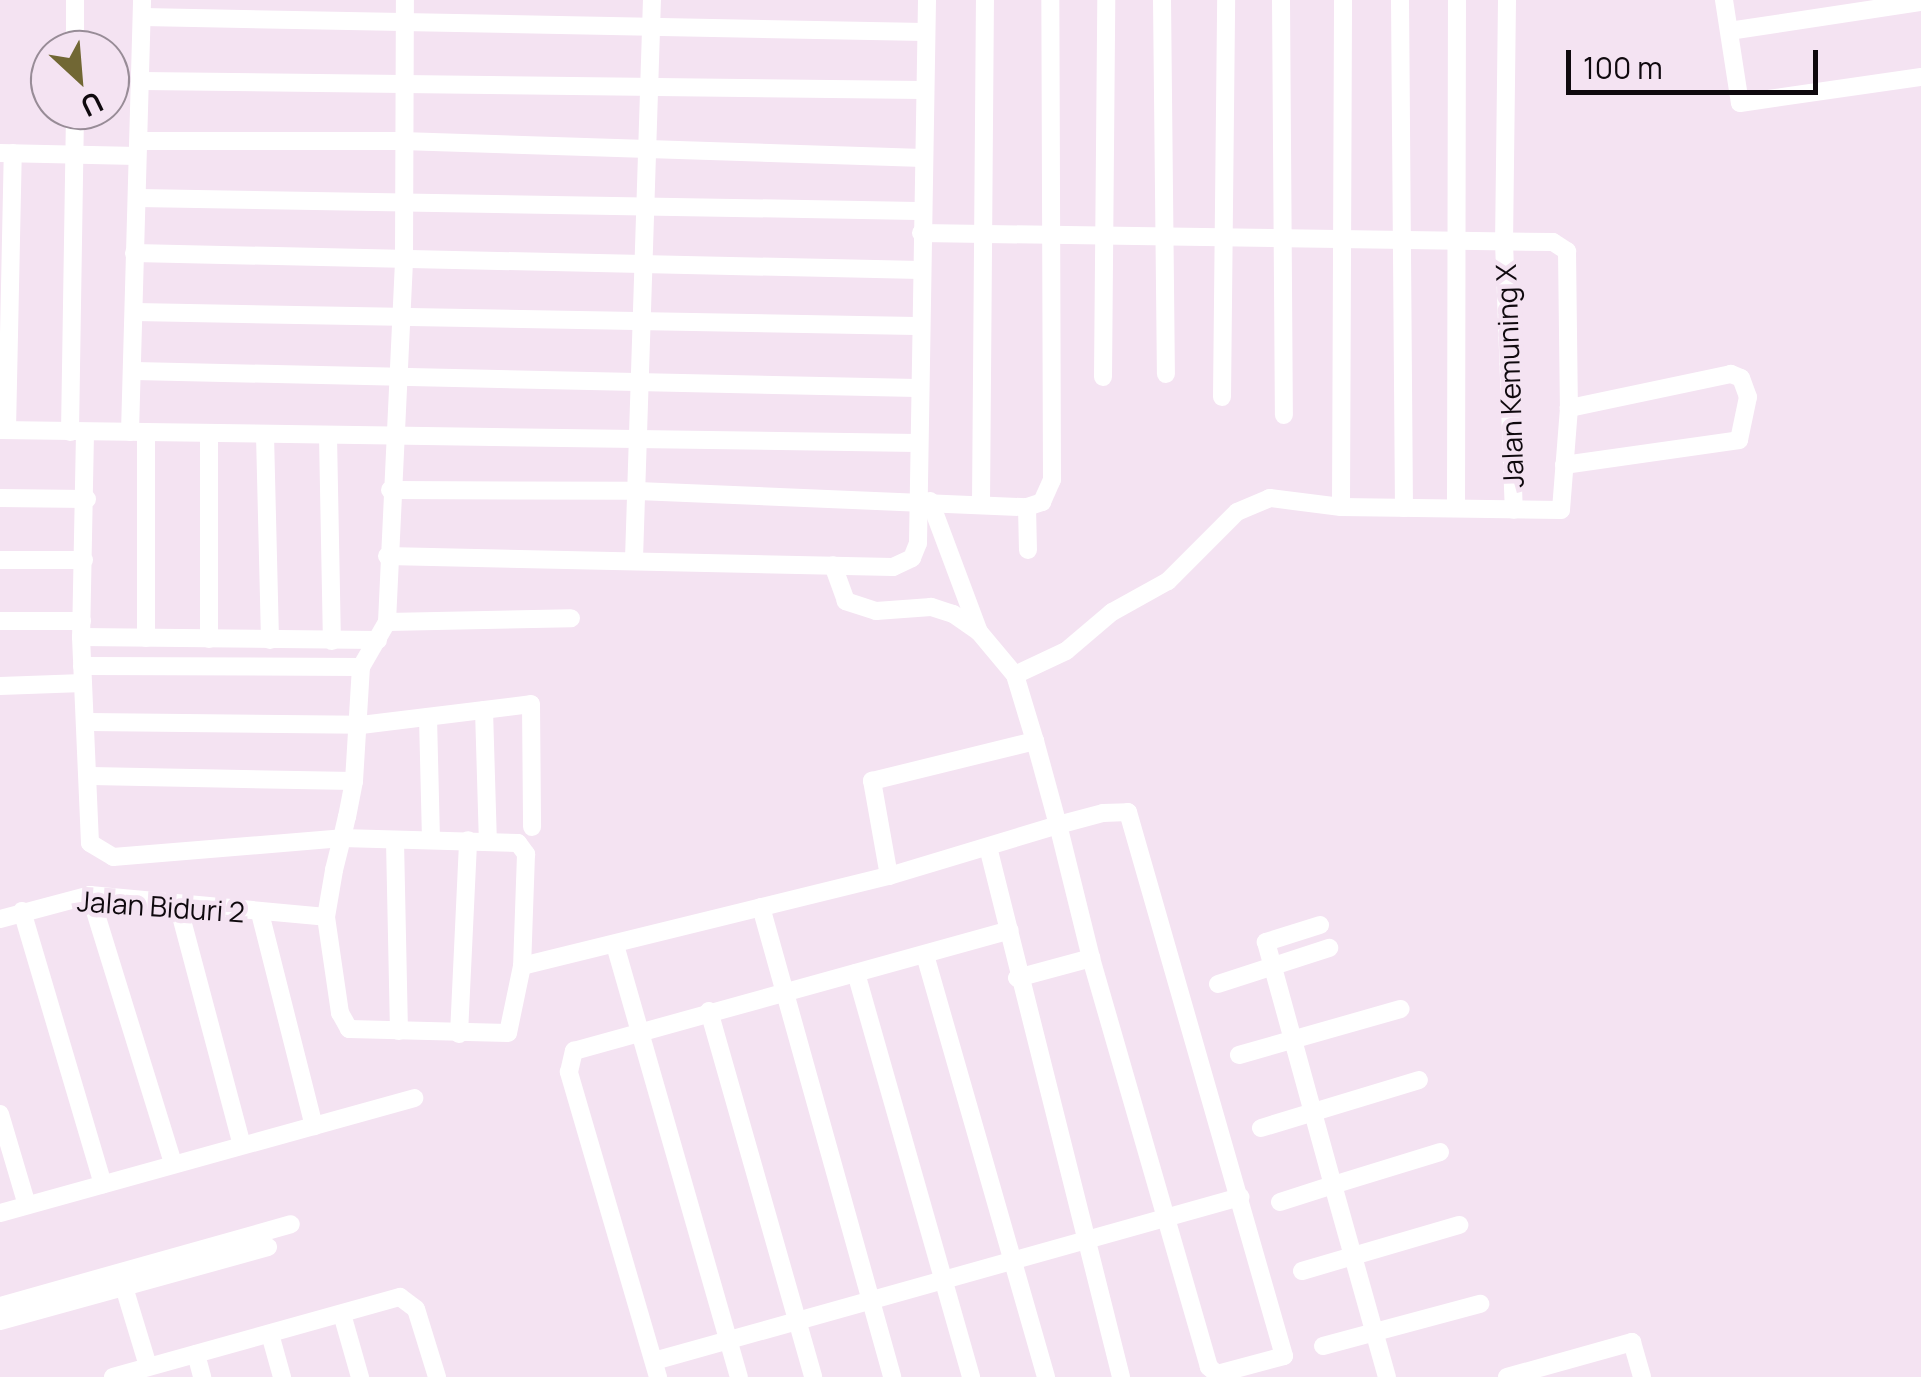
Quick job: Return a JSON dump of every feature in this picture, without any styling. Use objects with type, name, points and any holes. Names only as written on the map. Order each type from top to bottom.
[{"type":"street","points":[[75,0],[75,30]]},
{"type":"street","points":[[74,130],[78,432],[87,499],[82,629],[91,776],[88,836],[96,850],[114,856],[342,838],[518,843],[526,854],[522,966],[508,1033],[349,1029],[342,1022],[326,917],[342,838],[354,781],[361,667],[387,622],[392,439],[404,260],[405,0]]},
{"type":"street","points":[[634,559],[642,440],[640,326],[650,154],[652,0]]},
{"type":"street","points":[[387,556],[904,564],[917,549],[924,500],[917,444],[916,326],[921,270],[918,211],[927,0]]},
{"type":"street","points":[[981,504],[985,0]]},
{"type":"street","points":[[390,490],[638,491],[924,500],[1028,508],[1042,502],[1052,480],[1050,0]]},
{"type":"street","points":[[1103,377],[1106,0]]},
{"type":"street","points":[[1162,0],[1166,374]]},
{"type":"street","points":[[1222,397],[1226,0]]},
{"type":"street","points":[[1281,0],[1284,415]]},
{"type":"street","points":[[1341,507],[1343,0]]},
{"type":"street","points":[[1400,0],[1404,508]]},
{"type":"street","points":[[1456,505],[1457,0]]},
{"type":"street","name":"Jalan Kemuning X","points":[[1507,0],[1504,242],[1514,510]]},
{"type":"street","points":[[1724,0],[1740,103],[1921,78]]},
{"type":"street","points":[[1728,31],[1921,2]]},
{"type":"street","points":[[129,666],[138,638],[134,253],[143,8],[404,20],[926,32]]},
{"type":"street","points":[[142,81],[924,90]]},
{"type":"street","points":[[917,444],[392,439],[4,430],[7,153],[74,156],[138,148],[402,142],[650,154],[923,158]]},
{"type":"street","points":[[138,198],[918,211]]},
{"type":"street","points":[[921,233],[1162,233],[1553,242],[1567,251],[1569,408],[1560,510],[1456,505],[1341,507],[1270,498],[1246,508],[1168,581],[1112,612],[1066,651],[1015,675]]},
{"type":"street","points":[[134,253],[921,270]]},
{"type":"street","points":[[135,312],[640,326],[916,326]]},
{"type":"street","points":[[136,372],[917,388]]},
{"type":"street","points":[[1564,466],[1739,440],[1748,398],[1741,378],[1731,374],[1569,408]]},
{"type":"street","points":[[208,639],[209,434]]},
{"type":"street","points":[[265,435],[270,640]]},
{"type":"street","points":[[328,436],[332,641]]},
{"type":"street","points":[[0,498],[87,499]]},
{"type":"street","points":[[522,966],[889,876],[1058,825],[1128,812],[1284,1356],[1212,1372],[1092,958],[1058,825],[1036,741],[1015,675],[979,632],[924,500]]},
{"type":"street","points":[[1028,508],[1028,550]]},
{"type":"street","points":[[0,560],[84,560]]},
{"type":"street","points":[[833,565],[846,601],[860,609],[930,607],[979,632]]},
{"type":"street","points":[[387,622],[571,618]]},
{"type":"street","points":[[0,621],[138,638],[378,640]]},
{"type":"street","points":[[0,686],[129,666],[361,667]]},
{"type":"street","points":[[88,722],[360,725],[531,704],[532,828]]},
{"type":"street","points":[[484,710],[488,842]]},
{"type":"street","points":[[428,717],[431,840]]},
{"type":"street","points":[[889,876],[872,782],[1036,741]]},
{"type":"street","points":[[91,776],[354,781]]},
{"type":"street","points":[[458,1034],[468,840]]},
{"type":"street","points":[[395,841],[400,1032]]},
{"type":"street","points":[[988,847],[1121,1377]]},
{"type":"street","points":[[90,896],[172,1164]]},
{"type":"street","name":"Jalan Biduri 2","points":[[0,919],[90,896],[326,917]]},
{"type":"street","points":[[178,905],[242,1145]]},
{"type":"street","points":[[760,907],[892,1377]]},
{"type":"street","points":[[22,912],[103,1184]]},
{"type":"street","points":[[260,913],[314,1126]]},
{"type":"street","points":[[1320,925],[1266,942],[1387,1377]]},
{"type":"street","points":[[1010,930],[574,1050],[567,1060],[656,1369],[728,1339],[796,1318],[1240,1197]]},
{"type":"street","points":[[615,945],[738,1377]]},
{"type":"street","points":[[1218,984],[1329,948]]},
{"type":"street","points":[[925,954],[1016,1260],[1046,1377]]},
{"type":"street","points":[[1018,978],[1092,958]]},
{"type":"street","points":[[856,973],[971,1377]]},
{"type":"street","points":[[1239,1055],[1401,1008]]},
{"type":"street","points":[[709,1011],[813,1377]]},
{"type":"street","points":[[1261,1128],[1419,1080]]},
{"type":"street","points":[[0,1214],[414,1098]]},
{"type":"street","points":[[0,1114],[28,1206]]},
{"type":"street","points":[[1280,1202],[1440,1152]]},
{"type":"street","points":[[0,1321],[124,1287],[291,1224]]},
{"type":"street","points":[[1302,1271],[1458,1225]]},
{"type":"street","points":[[0,1306],[184,1262],[268,1247]]},
{"type":"street","points":[[124,1287],[148,1366]]},
{"type":"street","points":[[122,1376],[400,1297],[410,1301],[437,1377]]},
{"type":"street","points":[[1323,1346],[1480,1304]]},
{"type":"street","points":[[342,1314],[360,1377]]},
{"type":"street","points":[[270,1334],[282,1377]]},
{"type":"street","points":[[1507,1377],[1632,1342],[1642,1377]]},
{"type":"street","points":[[196,1354],[202,1377]]}]
